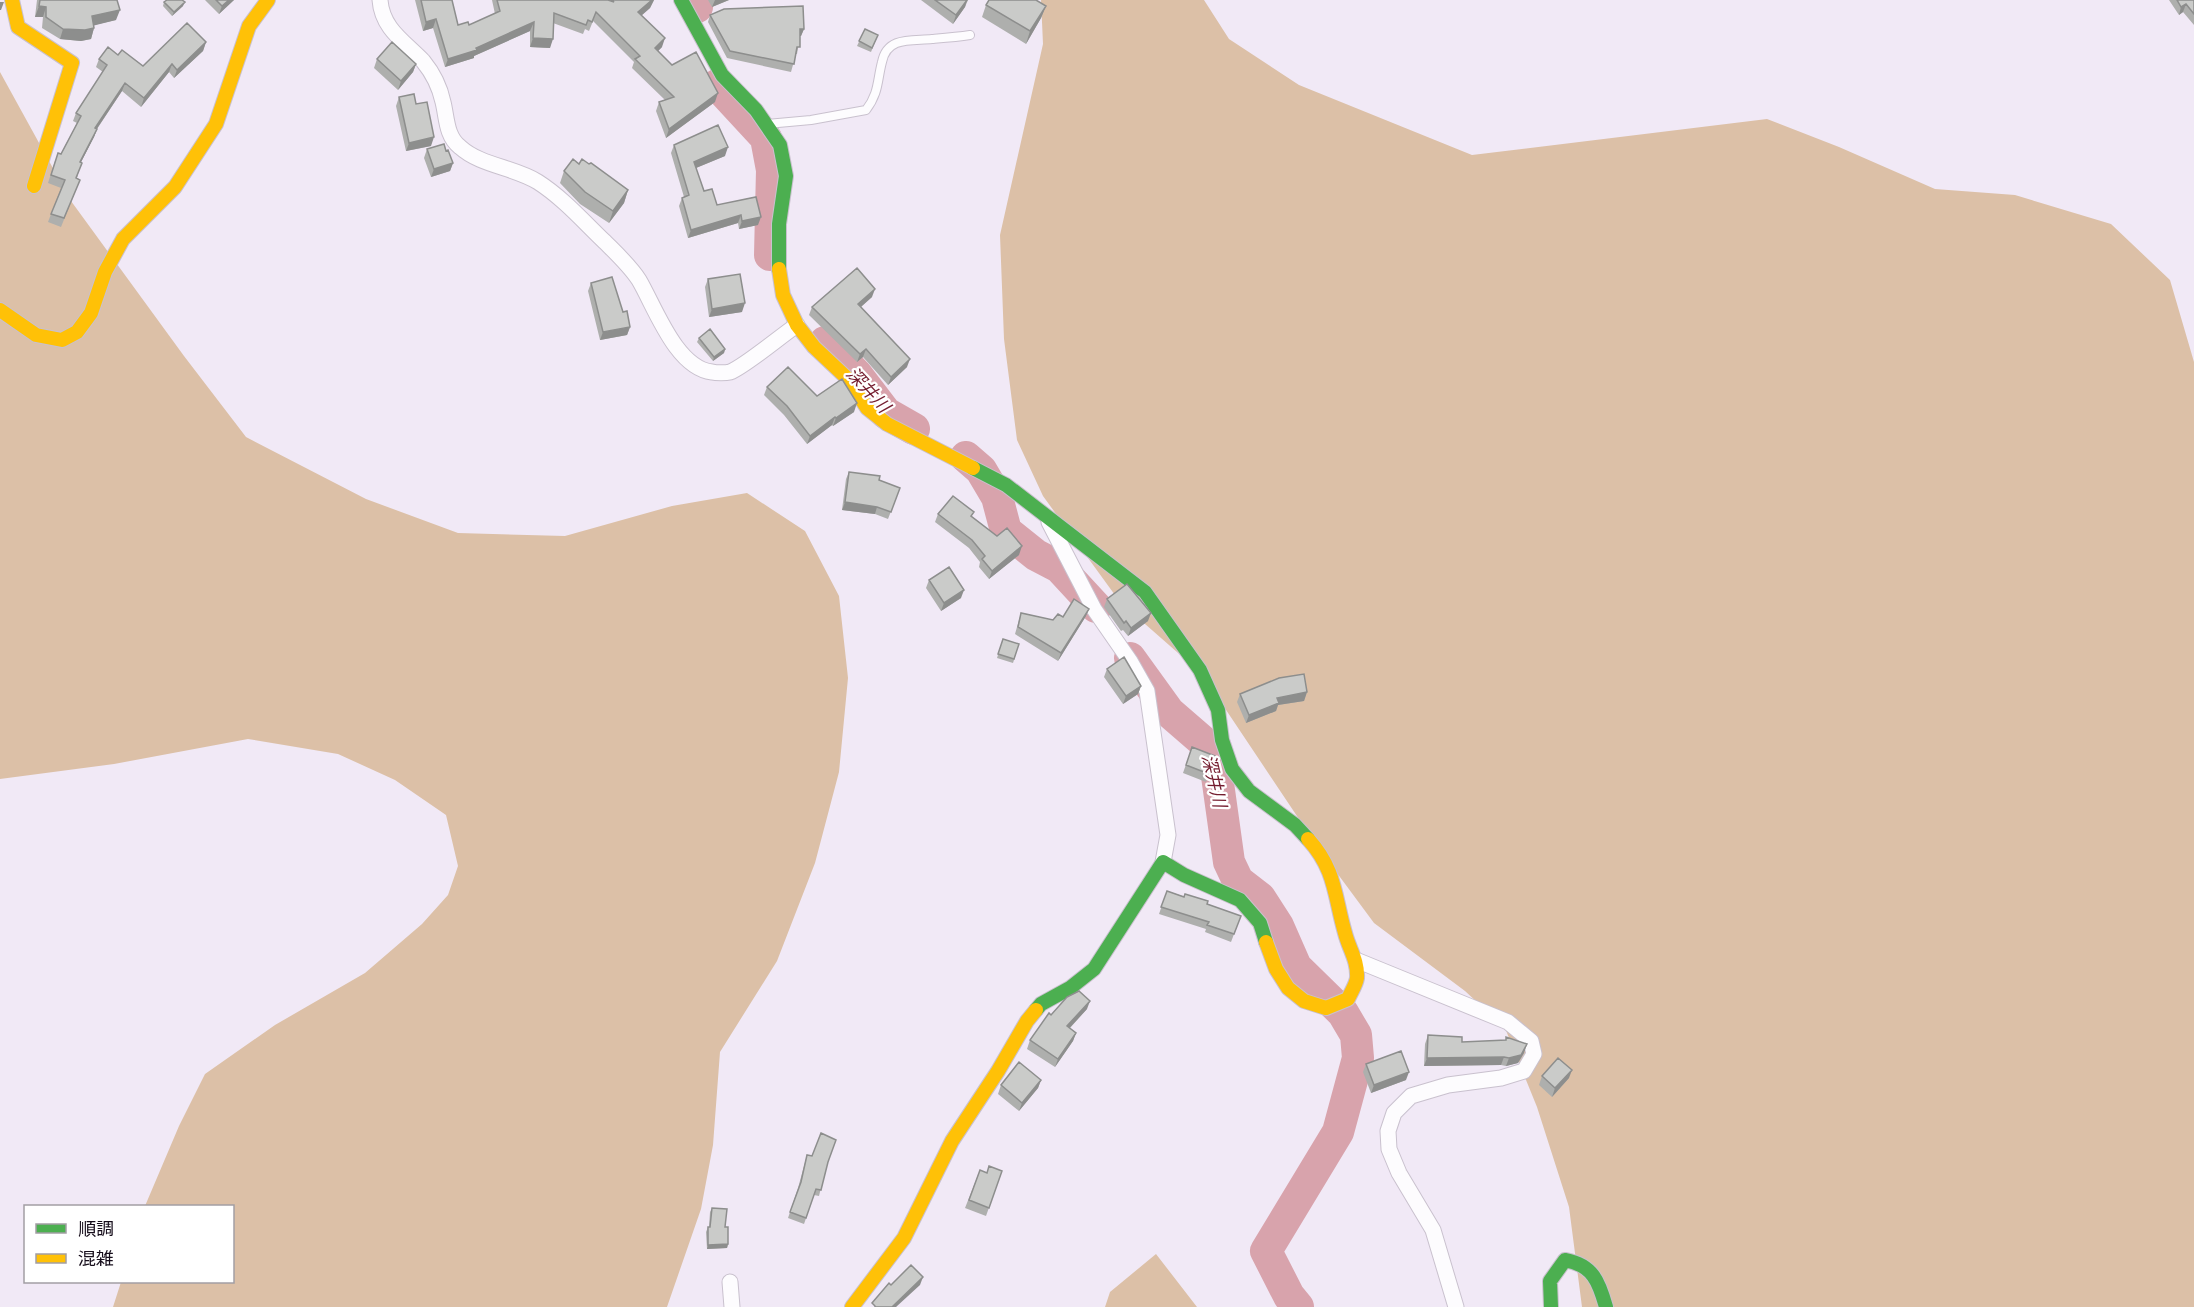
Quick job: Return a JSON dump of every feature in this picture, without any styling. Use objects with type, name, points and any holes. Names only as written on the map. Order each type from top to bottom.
[{"type":"street","points":[[12,0],[18,27],[72,63],[34,186]]},
{"type":"street","points":[[0,310],[36,335],[62,340],[77,332],[91,313],[105,272],[123,239],[175,187],[216,124],[249,26],[268,0]]},
{"type":"street","points":[[380,0],[380,7],[388,26],[402,43],[424,62],[435,81],[442,99],[449,134],[458,147],[473,157],[538,182],[569,207],[618,254],[638,278],[663,327],[690,364],[711,372],[730,372],[797,325]]},
{"type":"street","points":[[681,0],[722,75],[756,110],[780,145],[786,176],[779,224],[779,268],[783,295],[797,325],[814,347],[849,380],[867,408],[887,424],[1006,485],[1146,592],[1200,670],[1218,710],[1222,740],[1232,768],[1249,791],[1295,825],[1320,852],[1334,880],[1345,935],[1356,960],[1357,980],[1348,999],[1326,1008],[1304,1001],[1288,988],[1276,969],[1260,923],[1240,900],[1184,875],[1163,862]]},
{"type":"street","points":[[852,1307],[904,1238],[952,1142],[1027,1021],[1041,1004],[1070,988],[1094,969],[1163,862],[1168,835],[1147,691],[1130,661],[1094,609],[1048,519]]},
{"type":"street","points":[[1356,960],[1508,1022],[1531,1041],[1533,1054],[1524,1071],[1501,1078],[1448,1085],[1411,1096],[1394,1113],[1388,1131],[1389,1149],[1399,1173],[1432,1230],[1456,1307]]},
{"type":"street","points":[[1551,1307],[1550,1281],[1565,1260],[1581,1264],[1590,1272],[1601,1291],[1606,1307]]},
{"type":"street","points":[[730,1282],[732,1307]]},
{"type":"lane","points":[[766,124],[811,120],[866,110],[874,99],[880,79],[882,60],[888,48],[902,40],[970,36]]},
{"type":"shaded area","points":[[1041,0],[1204,0],[1229,39],[1299,85],[1472,155],[1767,119],[1839,147],[1935,189],[2015,195],[2111,224],[2170,280],[2194,362],[2194,1307],[1582,1307],[1569,1207],[1537,1107],[1505,1028],[1465,991],[1374,923],[1317,846],[1202,674],[1120,602],[1043,496],[1017,440],[1004,339],[1000,235],[1043,44]]},
{"type":"shaded area","points":[[0,72],[71,201],[246,437],[366,499],[458,533],[565,536],[672,506],[747,493],[805,531],[839,596],[848,678],[839,772],[815,863],[777,961],[720,1052],[713,1145],[701,1209],[667,1307],[113,1307],[121,1283],[234,1283],[234,1205],[145,1205],[179,1126],[205,1074],[275,1025],[365,973],[422,924],[448,895],[458,866],[446,815],[395,780],[338,754],[248,739],[114,764],[0,779]]},
{"type":"shaded area","points":[[1156,1254],[1197,1307],[1105,1307],[1110,1292]]},
{"type":"building","points":[[40,0],[117,0],[120,10],[92,16],[94,28],[63,29],[46,17],[46,7],[39,6]]},
{"type":"building","points":[[167,0],[185,2],[174,12],[164,2]]},
{"type":"building","points":[[216,0],[229,0],[222,6]]},
{"type":"building","points":[[421,0],[452,0],[458,25],[468,22],[469,25],[500,11],[497,0],[608,0],[614,2],[612,0],[652,0],[638,12],[665,38],[655,48],[672,65],[696,52],[718,93],[669,129],[659,102],[674,97],[635,59],[640,56],[596,12],[592,22],[588,20],[586,25],[554,13],[553,39],[533,38],[534,22],[476,48],[477,50],[448,59],[436,19],[426,22]]},
{"type":"building","points":[[935,0],[967,0],[956,15]]},
{"type":"building","points":[[989,0],[1036,0],[1046,6],[1030,31],[986,5]]},
{"type":"building","points":[[2177,0],[2194,0],[2194,14],[2186,4],[2181,7]]},
{"type":"building","points":[[803,6],[804,29],[800,29],[800,47],[797,47],[794,64],[730,51],[710,15],[724,9]]},
{"type":"building","points":[[187,23],[206,42],[177,70],[172,64],[144,98],[125,83],[95,128],[97,129],[80,162],[82,163],[76,178],[80,180],[64,218],[51,214],[65,180],[51,175],[58,153],[61,154],[81,116],[76,113],[107,65],[99,59],[108,47],[118,55],[122,50],[143,66]]},
{"type":"building","points":[[865,29],[878,35],[872,48],[859,41]]},
{"type":"building","points":[[392,42],[416,64],[401,81],[377,59]]},
{"type":"building","points":[[414,94],[416,104],[427,102],[434,137],[409,143],[399,97]]},
{"type":"building","points":[[718,125],[728,147],[694,162],[704,191],[712,189],[717,205],[756,197],[761,217],[742,221],[741,215],[691,230],[682,198],[689,195],[674,145]]},
{"type":"building","points":[[444,144],[453,163],[434,169],[427,149]]},
{"type":"building","points":[[573,159],[579,164],[582,159],[591,163],[628,190],[613,211],[585,192],[564,171]]},
{"type":"building","points":[[857,268],[875,289],[858,304],[910,359],[891,377],[866,349],[860,354],[812,307]]},
{"type":"building","points":[[740,274],[745,303],[712,309],[708,279]]},
{"type":"building","points":[[612,277],[623,312],[627,311],[630,327],[603,332],[591,283]]},
{"type":"building","points":[[710,329],[725,349],[714,357],[699,338]]},
{"type":"building","points":[[788,367],[817,396],[842,379],[857,403],[810,436],[787,406],[767,387]]},
{"type":"building","points":[[849,472],[880,476],[879,480],[900,488],[891,512],[877,507],[845,502]]},
{"type":"building","points":[[953,496],[974,512],[971,516],[997,536],[1007,528],[1022,546],[992,571],[982,559],[985,556],[972,540],[938,514]]},
{"type":"building","points":[[949,567],[964,590],[944,603],[929,580]]},
{"type":"building","points":[[1127,584],[1151,613],[1131,628],[1126,621],[1124,623],[1107,599]]},
{"type":"building","points":[[1074,599],[1089,609],[1061,653],[1018,627],[1021,613],[1053,620],[1058,614],[1063,617]]},
{"type":"building","points":[[1003,639],[1019,644],[1014,659],[998,654]]},
{"type":"building","points":[[1124,657],[1141,686],[1126,696],[1107,669]]},
{"type":"building","points":[[1304,674],[1307,692],[1277,698],[1279,703],[1249,715],[1240,694],[1279,678]]},
{"type":"building","points":[[1192,747],[1215,756],[1209,774],[1186,765]]},
{"type":"building","points":[[1167,891],[1184,897],[1185,894],[1208,901],[1207,904],[1241,916],[1234,934],[1207,925],[1209,922],[1161,907]]},
{"type":"building","points":[[1079,991],[1090,1001],[1067,1026],[1076,1033],[1058,1059],[1030,1040],[1049,1013],[1051,1015],[1067,997]]},
{"type":"building","points":[[1428,1035],[1462,1037],[1462,1042],[1506,1040],[1506,1037],[1527,1044],[1521,1055],[1509,1058],[1427,1058]]},
{"type":"building","points":[[1401,1051],[1409,1072],[1374,1085],[1366,1064]]},
{"type":"building","points":[[1558,1058],[1572,1070],[1555,1088],[1542,1076]]},
{"type":"building","points":[[1019,1062],[1041,1080],[1022,1103],[1001,1085]]},
{"type":"building","points":[[821,1133],[836,1140],[821,1190],[816,1189],[806,1218],[790,1212],[801,1182],[807,1155],[812,1156]]},
{"type":"building","points":[[989,1166],[1002,1171],[989,1208],[969,1200],[980,1170],[987,1173]]},
{"type":"building","points":[[712,1208],[727,1209],[725,1227],[728,1227],[728,1244],[708,1245],[708,1227],[710,1227]]},
{"type":"building","points":[[911,1265],[923,1277],[892,1307],[875,1307],[872,1303],[889,1283],[891,1285]]},
{"type":"waterway","name":"深井川","points":[[694,0],[697,7]]},
{"type":"waterway","name":"深井川","points":[[717,85],[766,138],[772,170],[770,255]]},
{"type":"waterway","name":"深井川","points":[[825,342],[857,375],[886,413],[914,429]]},
{"type":"waterway","name":"深井川","points":[[966,457],[981,470],[997,497],[1006,531],[1036,555],[1059,567],[1096,607]]},
{"type":"waterway","name":"深井川","points":[[1130,658],[1169,712],[1206,744],[1217,776],[1229,862],[1238,881],[1260,898],[1278,926],[1296,967],[1343,1013],[1356,1035],[1358,1058],[1338,1132],[1266,1251],[1289,1296],[1298,1307]]},
{"type":"traffic: fast","points":[[681,0],[722,75],[756,110],[780,145],[786,176],[779,224],[779,269]]},
{"type":"traffic: fast","points":[[973,468],[1006,485],[1145,592],[1200,670],[1218,710],[1222,740],[1232,769],[1249,791],[1295,825],[1308,839]]},
{"type":"traffic: fast","points":[[1036,1010],[1041,1004],[1070,988],[1094,969],[1163,862],[1184,875],[1240,900],[1260,923],[1266,942]]},
{"type":"traffic: fast","points":[[1551,1307],[1550,1281],[1565,1260],[1575,1262],[1588,1270],[1601,1290],[1606,1307]]},
{"type":"traffic: slow","points":[[12,0],[18,27],[72,63],[34,186]]},
{"type":"traffic: slow","points":[[0,310],[36,335],[62,340],[77,332],[91,313],[105,272],[123,239],[175,187],[216,124],[249,26],[268,0]]},
{"type":"traffic: slow","points":[[779,269],[783,295],[797,325],[814,347],[849,380],[867,408],[887,424],[973,468]]},
{"type":"traffic: slow","points":[[1266,942],[1276,969],[1288,988],[1304,1001],[1326,1008],[1348,999],[1356,981],[1355,960],[1345,933],[1329,872],[1308,839]]},
{"type":"traffic: slow","points":[[852,1307],[904,1238],[952,1141],[1036,1010]]}]
